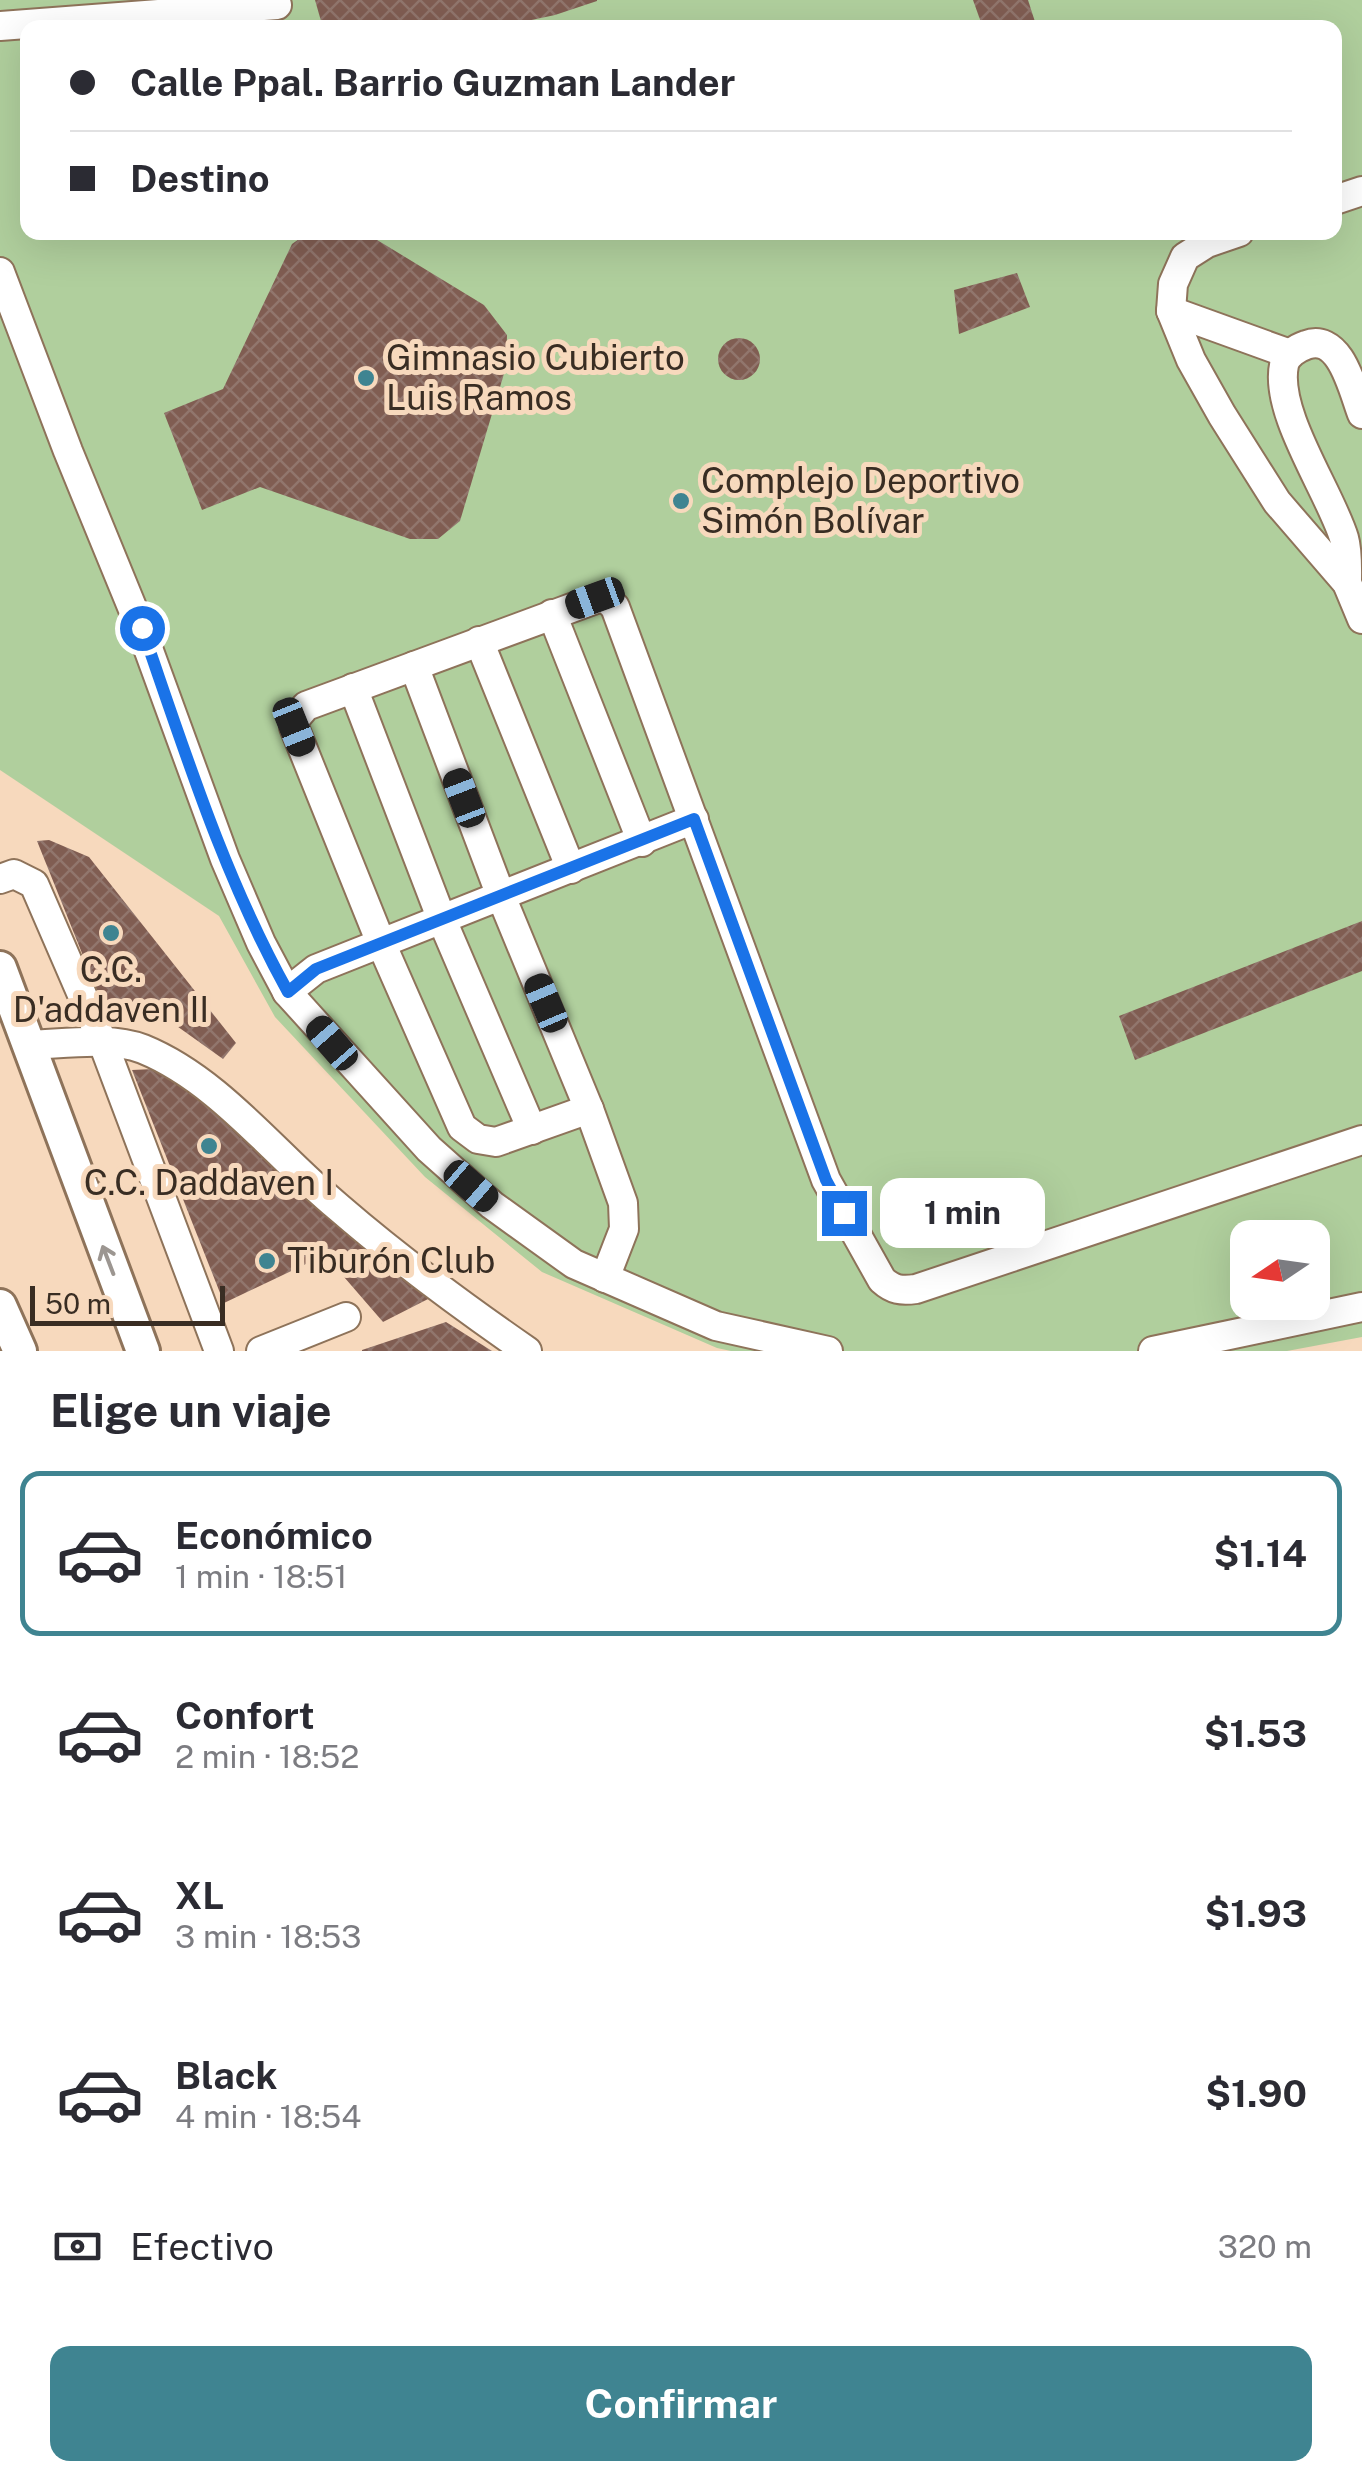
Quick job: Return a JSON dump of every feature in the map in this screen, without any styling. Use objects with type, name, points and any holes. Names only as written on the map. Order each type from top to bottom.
[{"type":"main road","points":[[3,992],[28,1045],[143,1351]]},
{"type":"main road","points":[[0,1306],[20,1351]]},
{"type":"street","points":[[79,20],[276,5]]},
{"type":"street","points":[[1218,240],[1186,257],[1173,284],[1171,311],[1190,360],[1276,502],[1348,584]]},
{"type":"street","points":[[0,272],[68,451],[142,628],[224,860],[288,992],[429,1150],[492,1205],[574,1264],[716,1326],[828,1351]]},
{"type":"street","points":[[1171,311],[1290,354]]},
{"type":"street","points":[[1362,414],[1336,352],[1320,343],[1306,344],[1290,354],[1284,365],[1284,394],[1314,475],[1331,504],[1346,543],[1348,584],[1362,619]]},
{"type":"street","points":[[589,1109],[496,1142],[478,1138],[462,1127],[381,944],[294,727],[295,719],[306,706],[595,598],[609,598],[826,1180],[890,1288],[916,1288],[1362,1140]]},
{"type":"street","points":[[552,614],[642,842]]},
{"type":"street","points":[[479,642],[571,869]]},
{"type":"street","points":[[414,666],[589,1109],[622,1204],[624,1229],[605,1278]]},
{"type":"street","points":[[354,688],[442,920],[532,1130]]},
{"type":"street","points":[[288,992],[316,969],[694,819]]},
{"type":"street","points":[[0,879],[14,874],[34,884],[104,1043],[219,1351]]},
{"type":"street","points":[[28,1045],[104,1043],[138,1047],[183,1068],[338,1208],[467,1310],[527,1351]]},
{"type":"street","points":[[1153,1351],[1362,1308]]},
{"type":"street","points":[[260,1351],[346,1317]]},
{"type":"green space","name":"Complejo Deportivo Simón Bolívar","points":[[0,0],[1362,0],[1362,1337],[1287,1351],[717,1348],[542,1272],[425,1177],[275,1017],[219,916],[0,770]]},
{"type":"building","points":[[315,0],[597,0],[532,20],[321,20]]},
{"type":"building","points":[[973,0],[1028,0],[1034,20],[980,20]]},
{"type":"building","name":"Gimnasio Cubierto Luis Ramos","points":[[298,240],[377,240],[484,305],[507,335],[506,367],[460,521],[438,539],[410,539],[260,487],[202,510],[164,413],[223,389],[292,244]]},
{"type":"building","points":[[1017,273],[1030,307],[959,334],[954,290]]},
{"type":"building","points":[[739,338],[754,344],[760,359],[754,374],[739,380],[724,374],[718,359],[724,344]]},
{"type":"building","name":"C.C. D'addaven II","points":[[49,840],[89,857],[236,1043],[223,1059],[167,1019],[104,1008],[37,841]]},
{"type":"building","points":[[1362,921],[1362,971],[1135,1060],[1119,1016]]},
{"type":"building","name":"C.C. Daddaven I","points":[[153,1069],[183,1079],[432,1297],[383,1322],[325,1255],[224,1303],[132,1070]]},
{"type":"building","points":[[446,1322],[492,1351],[362,1351],[362,1350]]},
{"type":"place","name":"Gimnasio Cubierto Luis Ramos","points":[[366,378]]},
{"type":"place","name":"Complejo Deportivo Simón Bolívar","points":[[681,501]]},
{"type":"place","name":"C.C. D'addaven II","points":[[111,933]]},
{"type":"place","name":"C.C. Daddaven I","points":[[209,1146]]},
{"type":"place","name":"Tiburón Club","points":[[267,1261]]},
{"type":"route","points":[[142,628],[224,860],[288,992],[316,969],[694,819],[826,1180],[844,1213]]}]
